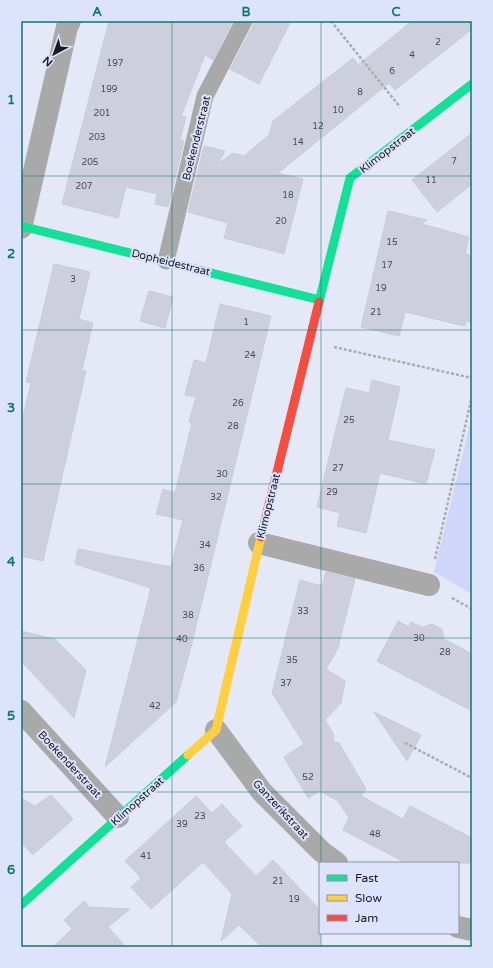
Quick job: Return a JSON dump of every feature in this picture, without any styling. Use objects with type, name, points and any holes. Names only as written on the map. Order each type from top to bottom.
[{"type":"street","points":[[21,227],[67,27],[70,21]]},
{"type":"street","name":"Klimopstraat","points":[[21,905],[216,730],[259,543],[350,178],[472,84]]},
{"type":"street","name":"Dopheidestraat","points":[[21,227],[166,261],[320,300]]},
{"type":"street","points":[[259,543],[428,585]]},
{"type":"street","name":"Boekenderstraat","points":[[21,711],[118,817]]},
{"type":"street","name":"Ganzerikstraat","points":[[216,730],[262,792],[322,852],[336,862]]},
{"type":"street","points":[[459,928],[472,930]]},
{"type":"lane","name":"Boekenderstraat","points":[[166,261],[205,96],[244,21]]},
{"type":"path","points":[[331,21],[416,127]]},
{"type":"path","points":[[310,341],[472,378]]},
{"type":"path","points":[[428,585],[472,396]]},
{"type":"path","points":[[405,743],[472,778]]},
{"type":"shaded area","points":[[472,415],[472,594],[434,572]]},
{"type":"building","points":[[109,21],[233,21],[213,60],[205,55],[181,116],[186,117],[180,140],[184,141],[168,207],[155,204],[157,194],[126,187],[118,218],[62,204]]},
{"type":"building","points":[[254,21],[291,21],[259,84],[230,69],[253,26]]},
{"type":"building","points":[[412,21],[472,21],[472,29],[395,90],[389,83],[278,173],[303,179],[284,254],[224,238],[228,223],[188,212],[204,146],[225,151],[218,164],[233,153],[244,156],[269,135],[273,121],[353,58],[358,65]]},
{"type":"building","points":[[472,133],[472,184],[437,212],[412,180]]},
{"type":"building","points":[[388,211],[427,220],[422,224],[469,237],[465,254],[472,256],[472,322],[466,321],[465,326],[405,312],[399,336],[361,327]]},
{"type":"building","points":[[54,264],[90,272],[79,319],[93,323],[82,370],[86,371],[43,561],[21,556],[21,425],[31,383],[26,382]]},
{"type":"building","points":[[149,291],[173,297],[165,328],[140,321]]},
{"type":"building","points":[[220,304],[271,316],[191,647],[176,702],[105,767],[151,588],[75,564],[78,549],[171,567],[183,520],[156,514],[163,489],[175,493],[192,423],[189,422],[196,397],[185,395],[194,360],[206,363]]},
{"type":"building","points":[[372,380],[400,387],[388,440],[435,450],[426,484],[380,473],[366,533],[337,526],[340,513],[317,507],[346,388],[369,393]]},
{"type":"building","points":[[326,572],[355,579],[338,648],[326,669],[345,681],[341,703],[325,720],[334,735],[333,741],[339,743],[366,789],[361,796],[403,819],[410,806],[472,838],[472,863],[404,862],[343,830],[349,818],[338,801],[320,791],[308,798],[284,757],[304,744],[272,693],[300,580],[322,586]]},
{"type":"building","points":[[398,621],[409,627],[411,622],[422,627],[432,624],[442,629],[444,639],[472,654],[472,711],[377,661]]},
{"type":"building","points":[[21,631],[55,639],[86,670],[74,718],[21,661]]},
{"type":"building","points":[[374,712],[421,735],[407,761]]},
{"type":"building","points":[[51,795],[73,819],[33,855],[21,842],[21,798],[35,806]]},
{"type":"building","points":[[196,796],[212,813],[222,804],[242,826],[224,842],[256,876],[273,860],[319,909],[320,947],[262,947],[239,925],[221,941],[232,894],[203,862],[151,909],[131,887],[141,878],[125,861]]},
{"type":"building","points":[[84,901],[89,907],[130,909],[108,927],[126,947],[53,947],[72,929],[64,920]]},
{"type":"traffic: fast","points":[[319,302],[350,178],[472,84]]},
{"type":"traffic: fast","points":[[21,226],[320,300]]},
{"type":"traffic: fast","points":[[21,905],[188,755]]},
{"type":"traffic: slow","points":[[188,755],[216,730],[261,537]]},
{"type":"traffic: jam","points":[[261,537],[319,302]]}]
